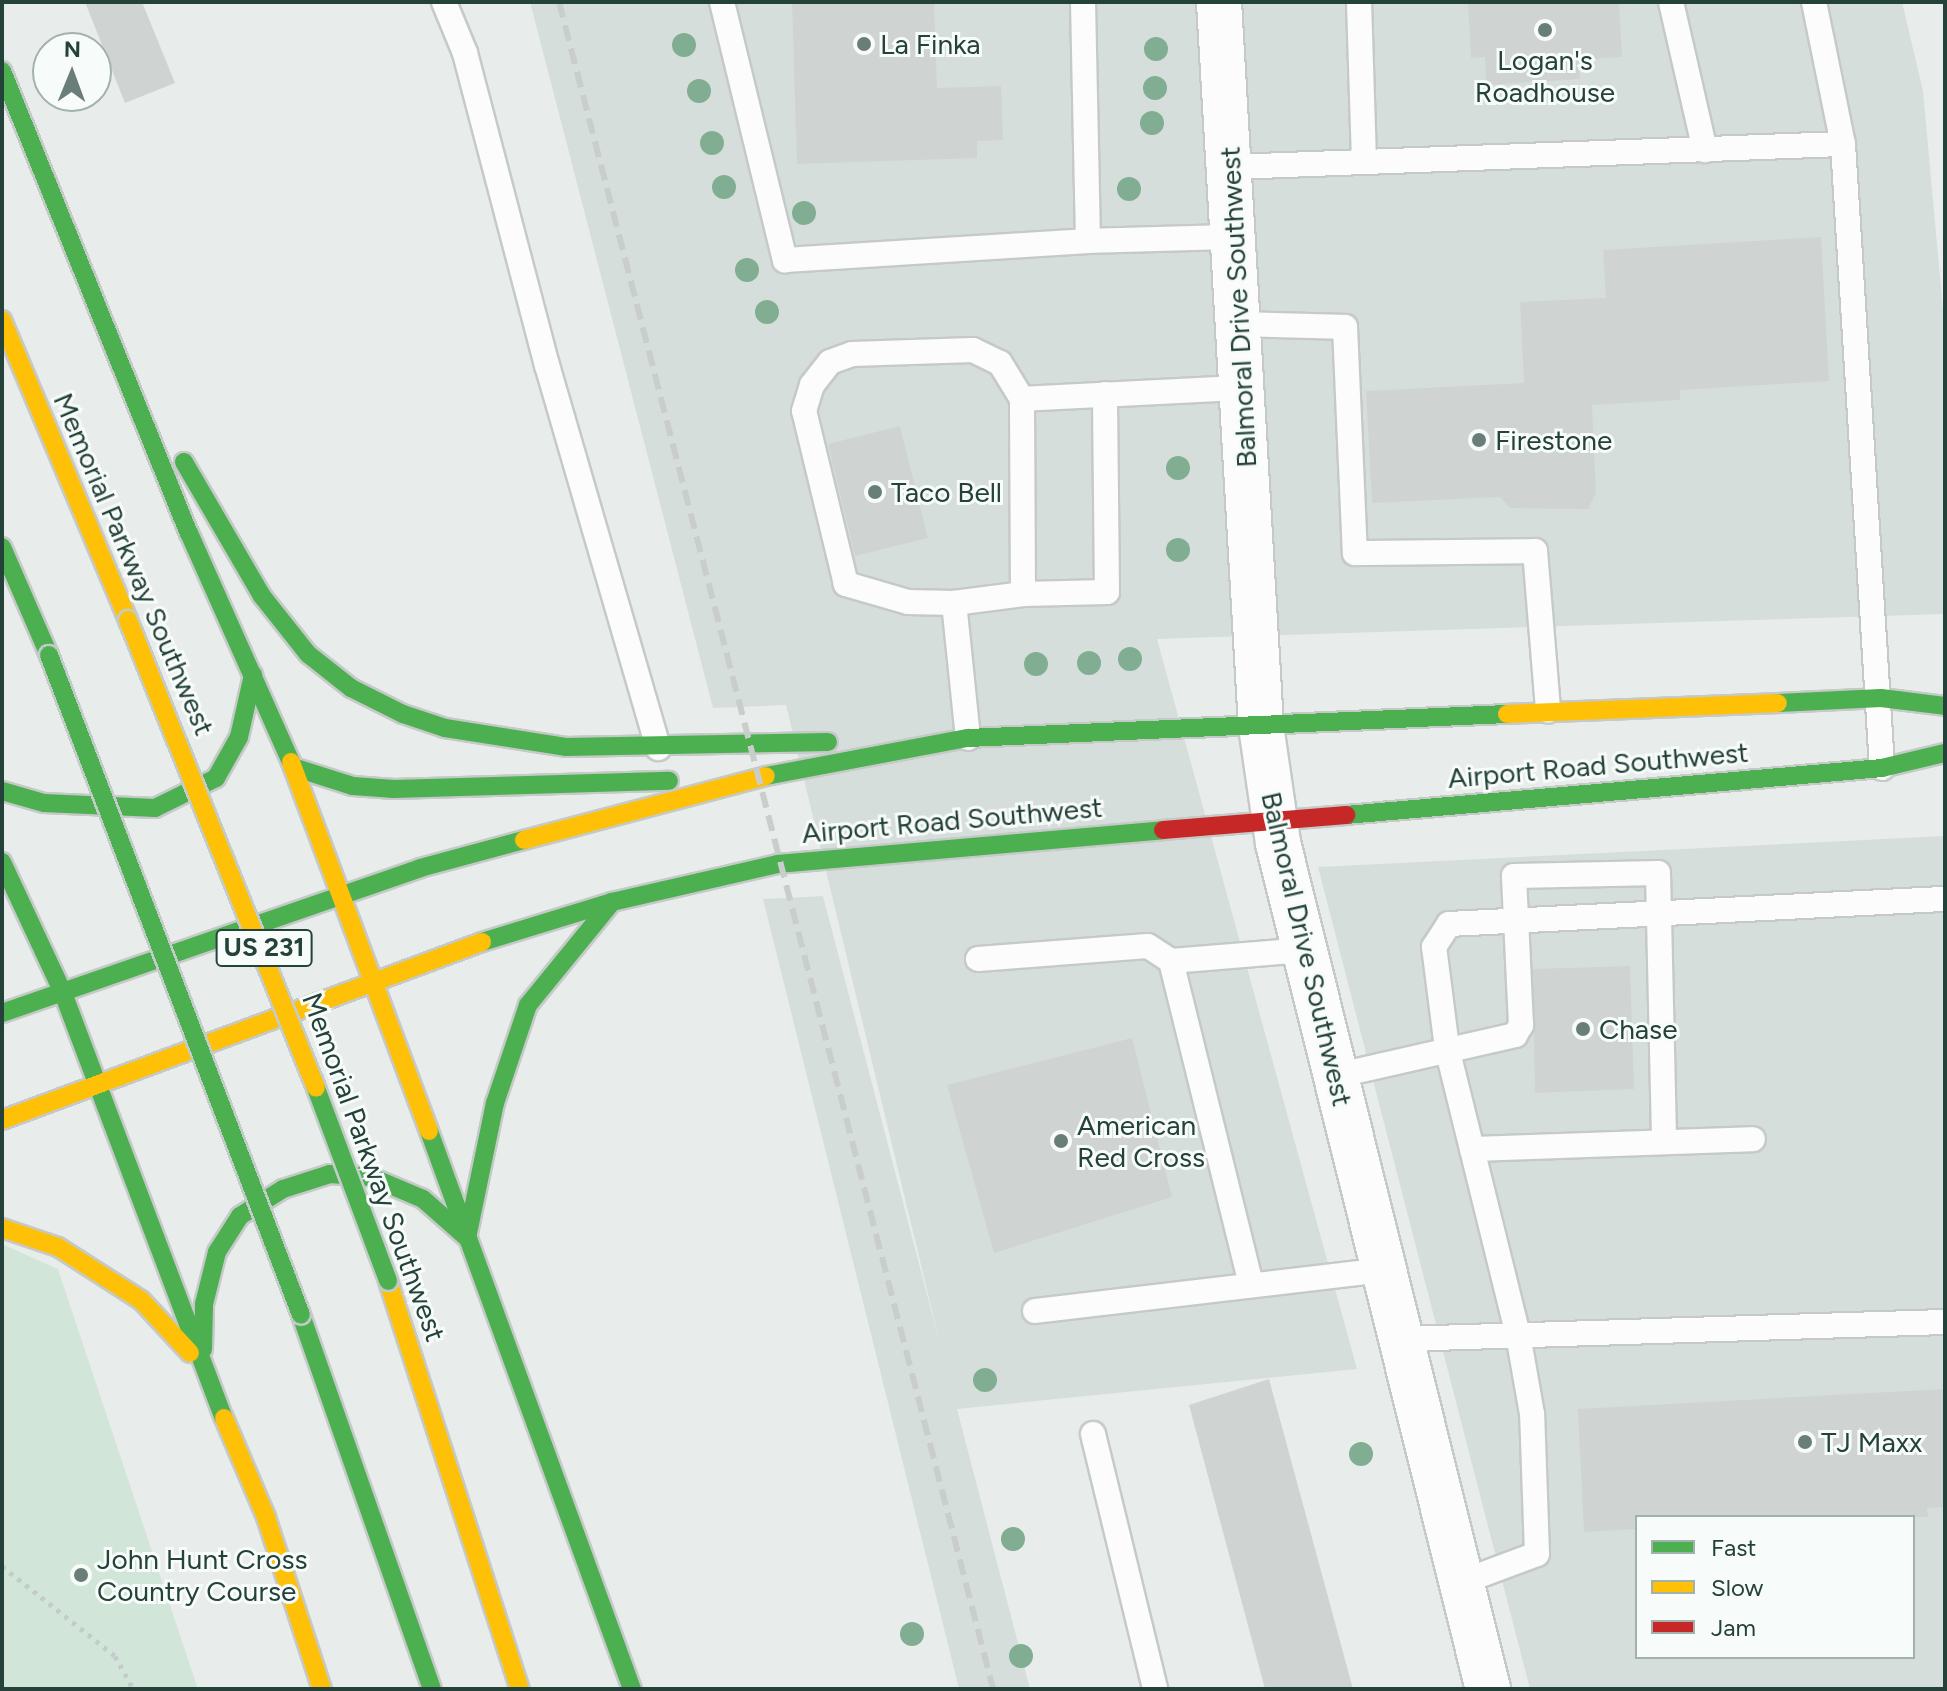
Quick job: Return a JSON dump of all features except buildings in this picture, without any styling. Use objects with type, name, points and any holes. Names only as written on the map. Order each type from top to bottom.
[{"type":"main road","points":[[2,71],[189,533],[293,767],[342,892],[632,1689]]},
{"type":"main road","name":"Memorial Parkway Southwest","points":[[2,320],[264,950],[388,1281],[520,1689]]},
{"type":"main road","points":[[108,332],[262,596],[308,654],[351,688],[445,728],[566,747],[658,748],[968,738]]},
{"type":"main road","name":"US 231","points":[[2,547],[49,655],[301,1315],[432,1689]]},
{"type":"main road","points":[[2,791],[44,803],[155,808],[216,778],[239,737],[253,675]]},
{"type":"main road","name":"Airport Road Southwest","points":[[2,1013],[342,892],[756,778],[968,738],[1548,710],[1881,698],[1945,706]]},
{"type":"main road","name":"Airport Road Southwest","points":[[2,1120],[373,979],[612,902],[778,864],[1882,768],[1945,753]]},
{"type":"main road","points":[[293,767],[353,786],[409,790],[756,778]]},
{"type":"main road","points":[[2,862],[63,993],[203,1367],[266,1517],[322,1689]]},
{"type":"main road","points":[[467,1238],[495,1103],[528,1005],[612,902]]},
{"type":"main road","points":[[203,1367],[204,1304],[217,1252],[240,1216],[283,1189],[330,1174],[371,1177],[423,1199],[467,1238]]},
{"type":"main road","points":[[2,1228],[58,1247],[141,1300],[203,1367]]},
{"type":"street","name":"Balmoral Drive Southwest","points":[[1219,2],[1232,167],[1241,388],[1261,726],[1275,822],[1488,1689]]},
{"type":"lane","points":[[444,2],[465,53],[547,365],[658,748]]},
{"type":"lane","points":[[722,2],[785,260],[1088,241],[1235,237]]},
{"type":"lane","points":[[1083,2],[1088,241]]},
{"type":"lane","points":[[1359,2],[1364,161]]},
{"type":"lane","points":[[1671,2],[1705,150]]},
{"type":"lane","points":[[1814,2],[1843,144],[1881,698],[1882,768]]},
{"type":"lane","points":[[1232,167],[1843,144]]},
{"type":"lane","points":[[1240,324],[1345,327],[1355,553],[1535,551],[1548,710]]},
{"type":"lane","points":[[1023,594],[1022,399],[1000,363],[973,350],[852,354],[830,362],[812,385],[804,411],[846,584],[908,602],[954,603],[1023,594],[1107,592],[1105,394]]},
{"type":"lane","points":[[1022,399],[1241,388]]},
{"type":"lane","points":[[954,603],[968,738]]},
{"type":"lane","points":[[1335,1076],[1447,1048],[1515,1035],[1521,1025],[1514,876],[1658,873],[1664,1142]]},
{"type":"lane","points":[[1462,1582],[1537,1554],[1532,1414],[1518,1335],[1447,1048],[1434,947],[1449,924],[1945,899]]},
{"type":"lane","points":[[978,959],[1148,946],[1171,961],[1304,950]]},
{"type":"lane","points":[[1171,961],[1251,1285]]},
{"type":"lane","points":[[1472,1149],[1753,1139]]},
{"type":"lane","points":[[1035,1311],[1384,1270]]},
{"type":"lane","points":[[1401,1339],[1945,1322]]},
{"type":"lane","points":[[1093,1434],[1155,1689]]},
{"type":"path","points":[[2,1566],[115,1656],[133,1689]]},
{"type":"shaded area","points":[[530,2],[1902,2],[1923,91],[1945,332],[1945,614],[1157,639],[1357,1369],[957,1409],[1030,1689],[959,1689],[763,899],[823,896],[940,1344],[786,705],[713,708]]},
{"type":"shaded area","points":[[1945,836],[1945,1689],[1530,1689],[1318,867]]},
{"type":"green space","name":"John Hunt Cross Country Course","points":[[2,1244],[58,1269],[198,1689],[2,1689]]},
{"type":"railway","points":[[559,2],[993,1689]]},
{"type":"traffic: fast","points":[[2,71],[189,533],[291,762]]},
{"type":"traffic: fast","points":[[184,462],[262,596],[308,654],[351,688],[403,714],[445,728],[566,747],[828,742]]},
{"type":"traffic: fast","points":[[2,547],[49,655]]},
{"type":"traffic: fast","points":[[49,655],[301,1315]]},
{"type":"traffic: fast","points":[[2,791],[44,803],[155,808],[216,778],[239,737],[253,675]]},
{"type":"traffic: fast","points":[[1778,703],[1881,698],[1945,706]]},
{"type":"traffic: fast","points":[[766,776],[968,738],[1507,714]]},
{"type":"traffic: fast","points":[[1346,815],[1882,768],[1945,753]]},
{"type":"traffic: fast","points":[[293,767],[353,786],[394,789],[669,781]]},
{"type":"traffic: fast","points":[[482,942],[612,902],[778,864],[1163,830]]},
{"type":"traffic: fast","points":[[2,1013],[420,868],[524,840]]},
{"type":"traffic: fast","points":[[2,862],[63,993],[224,1418]]},
{"type":"traffic: fast","points":[[467,1238],[495,1103],[528,1005],[612,902]]},
{"type":"traffic: fast","points":[[316,1088],[388,1281]]},
{"type":"traffic: fast","points":[[429,1131],[632,1689]]},
{"type":"traffic: fast","points":[[203,1349],[204,1304],[217,1252],[240,1216],[283,1189],[330,1174],[371,1177],[423,1199],[465,1236]]},
{"type":"traffic: fast","points":[[301,1315],[432,1689]]},
{"type":"traffic: slow","points":[[2,320],[128,620]]},
{"type":"traffic: slow","points":[[128,620],[316,1088]]},
{"type":"traffic: slow","points":[[1507,714],[1778,703]]},
{"type":"traffic: slow","points":[[291,762],[429,1131]]},
{"type":"traffic: slow","points":[[524,840],[766,776]]},
{"type":"traffic: slow","points":[[2,1120],[482,942]]},
{"type":"traffic: slow","points":[[2,1228],[58,1247],[141,1300],[190,1353]]},
{"type":"traffic: slow","points":[[388,1281],[520,1689]]},
{"type":"traffic: slow","points":[[224,1418],[266,1517],[322,1689]]},
{"type":"traffic: jam","points":[[1163,830],[1346,815]]},
{"type":"place","name":"Logan's Roadhouse","points":[[1545,30]]},
{"type":"place","name":"La Finka","points":[[864,44]]},
{"type":"place","name":"Firestone","points":[[1479,440]]},
{"type":"place","name":"Taco Bell","points":[[875,492]]},
{"type":"place","name":"Chase","points":[[1583,1029]]},
{"type":"place","name":"American Red Cross","points":[[1061,1141]]},
{"type":"place","name":"TJ Maxx","points":[[1805,1442]]},
{"type":"place","name":"John Hunt Cross Country Course","points":[[81,1575]]}]
